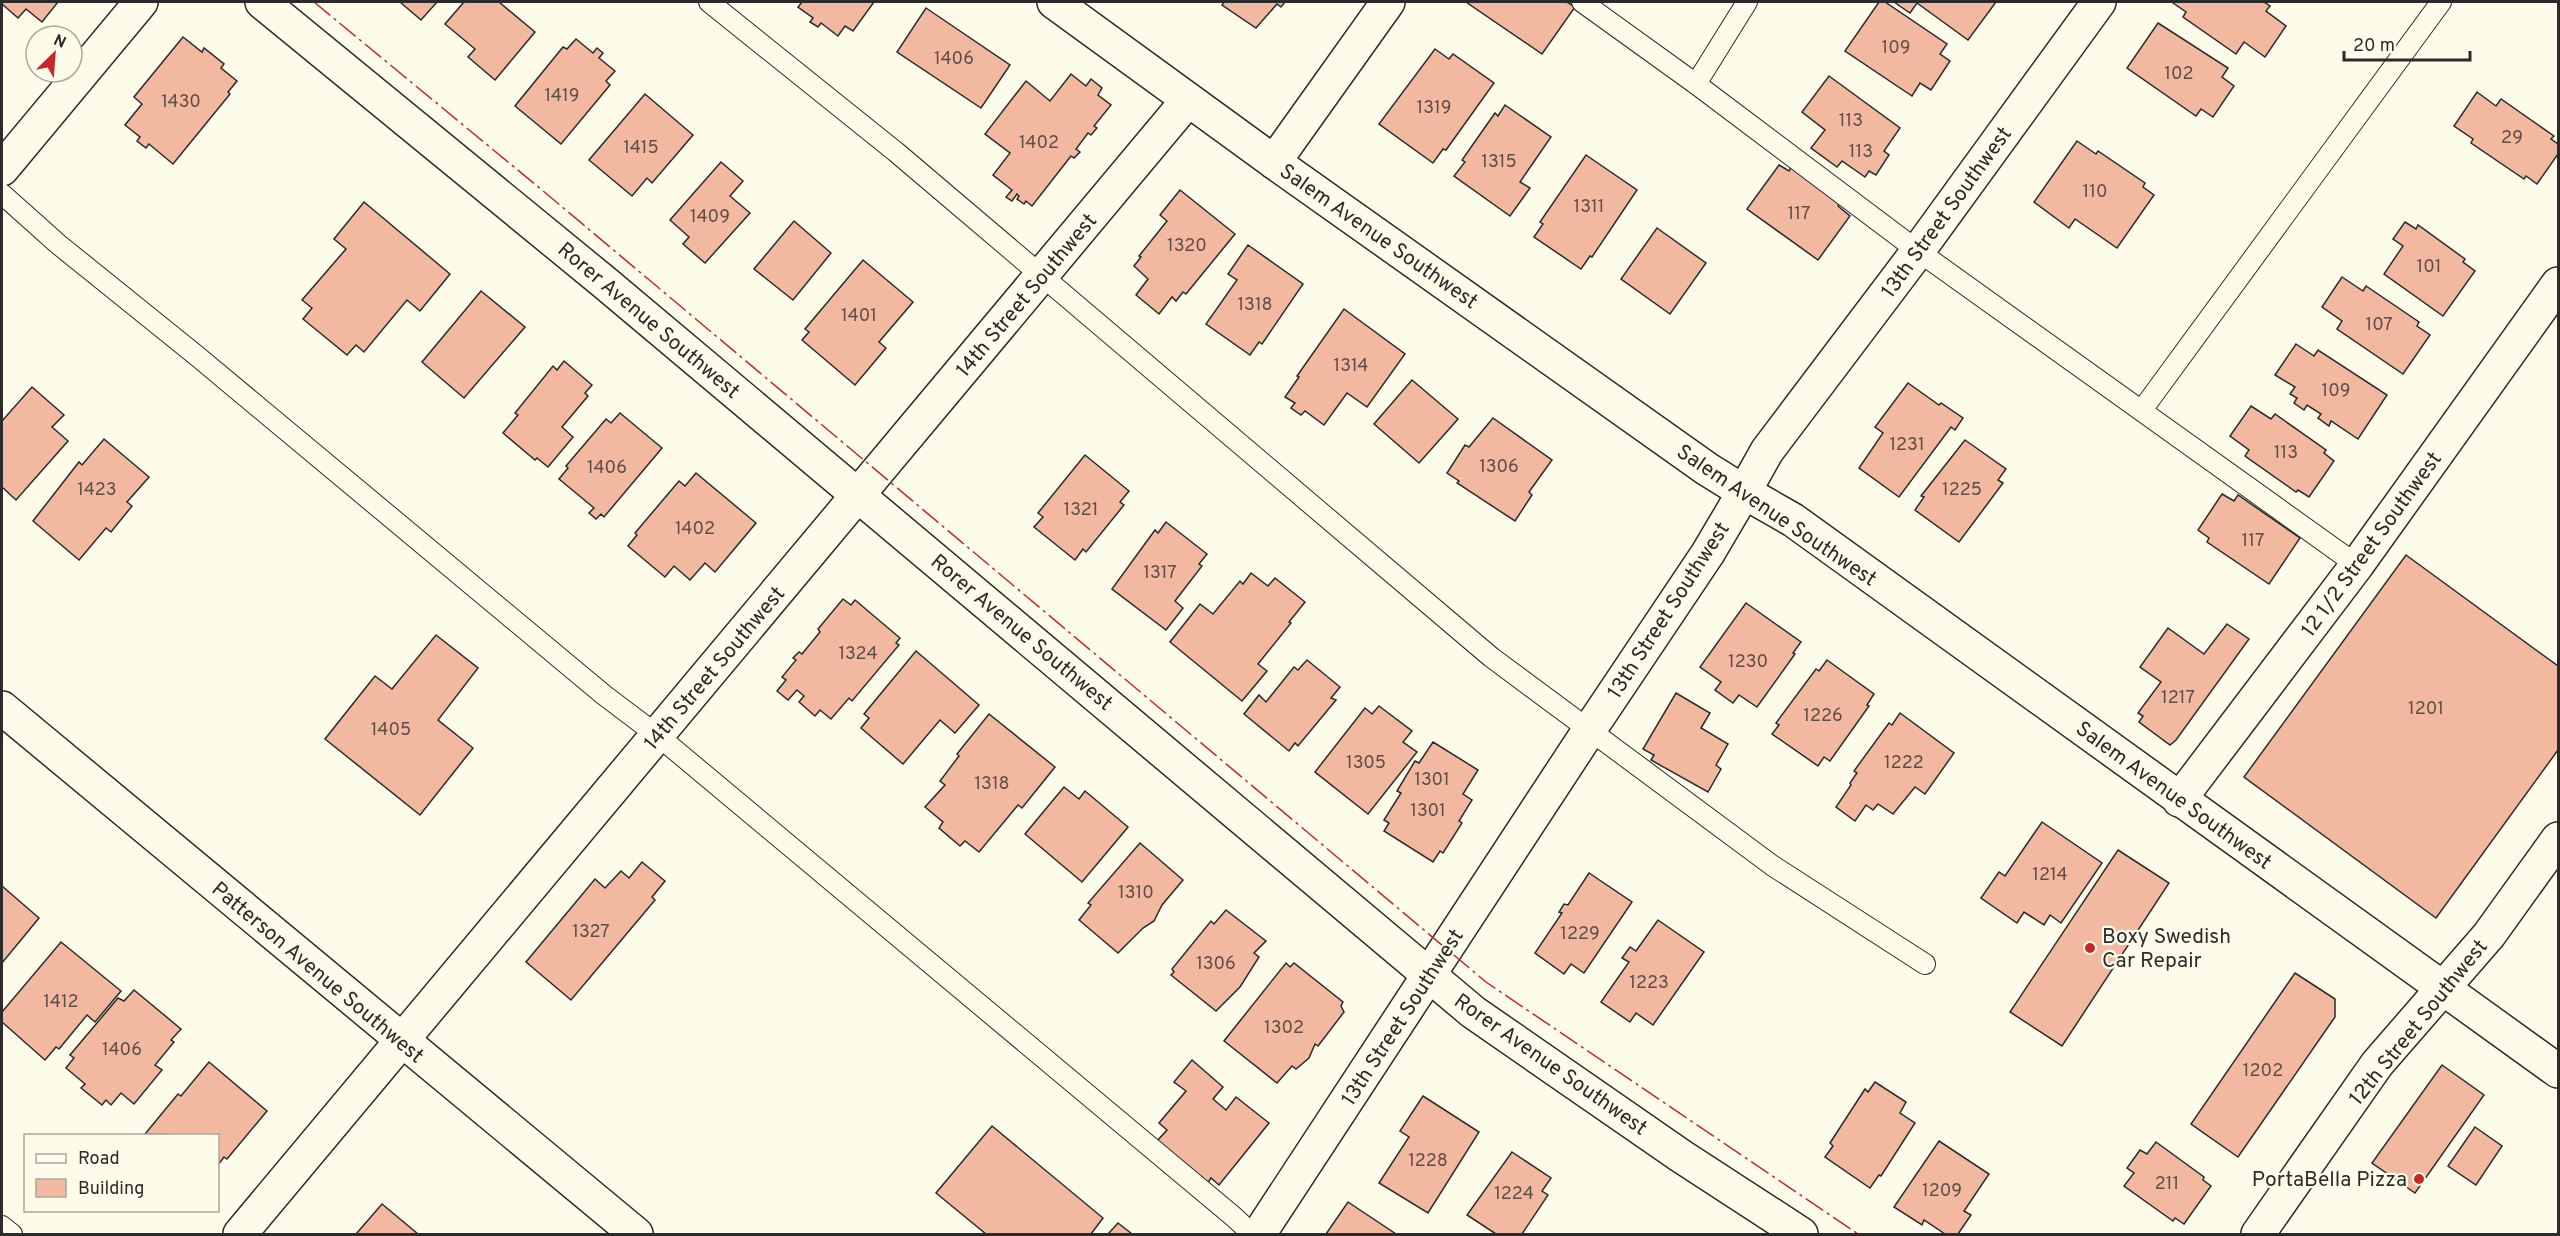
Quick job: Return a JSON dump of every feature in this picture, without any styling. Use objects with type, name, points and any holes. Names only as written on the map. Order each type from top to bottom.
[{"type":"street","points":[[2,169],[141,2]]},
{"type":"street","name":"Rorer Avenue Southwest","points":[[262,2],[860,495],[1430,976],[1483,1018],[1682,1156],[1801,1234]]},
{"type":"street","name":"Salem Avenue Southwest","points":[[1054,2],[1274,162],[1707,469],[1793,520],[2179,800],[2559,1071]]},
{"type":"street","points":[[1274,162],[1388,2]]},
{"type":"street","name":"13th Street Southwest","points":[[1259,1234],[1708,553],[1767,451],[1918,251],[2098,2]]},
{"type":"street","name":"14th Street Southwest","points":[[240,1234],[1188,100]]},
{"type":"street","name":"12 1/2 Street Southwest","points":[[2179,800],[2357,565],[2559,284]]},
{"type":"street","name":"Patterson Avenue Southwest","points":[[2,708],[636,1234]]},
{"type":"street","name":"12th Street Southwest","points":[[2258,1234],[2377,1064],[2489,935],[2559,840]]},
{"type":"lane","points":[[709,2],[896,152],[1491,657],[1773,866],[1925,963]]},
{"type":"lane","points":[[1582,2],[1696,84],[1918,251],[2357,565]]},
{"type":"lane","points":[[1696,84],[1748,2]]},
{"type":"lane","points":[[2142,410],[2441,2]]},
{"type":"lane","points":[[2,195],[58,244],[197,356],[604,695],[657,735],[1252,1234]]},
{"type":"lane","points":[[2,1226],[12,1234]]},
{"type":"building","points":[[2,2],[58,2],[42,22],[26,9],[18,18]]},
{"type":"building","points":[[400,2],[437,2],[421,20]]},
{"type":"building","points":[[464,2],[499,2],[535,32],[495,80],[468,57],[475,49],[445,24]]},
{"type":"building","points":[[802,2],[874,2],[853,31],[845,26],[838,36],[821,23],[818,27],[810,22],[813,18],[798,7]]},
{"type":"building","points":[[1224,2],[1285,2],[1281,7],[1277,4],[1256,28],[1222,5]]},
{"type":"building","points":[[1466,2],[1567,2],[1575,7],[1542,54]]},
{"type":"building","points":[[1879,2],[1885,2],[1947,44],[1940,54],[1950,61],[1931,90],[1920,83],[1912,96],[1845,51]]},
{"type":"building","points":[[1894,2],[1996,2],[1968,40],[1917,3],[1910,13]]},
{"type":"building","points":[[2174,2],[2264,2],[2270,6],[2266,11],[2286,26],[2265,57],[2244,42],[2236,54],[2183,17],[2186,12]]},
{"type":"building","points":[[926,8],[1010,65],[981,108],[897,52]]},
{"type":"building","points":[[2158,23],[2228,68],[2222,77],[2234,86],[2213,117],[2201,109],[2196,116],[2127,68]]},
{"type":"building","points":[[183,37],[202,52],[204,48],[224,64],[221,68],[237,81],[228,92],[230,94],[173,164],[149,144],[146,148],[137,141],[140,137],[125,125],[142,104],[134,97]]},
{"type":"building","points":[[576,39],[593,53],[597,48],[603,53],[599,58],[615,71],[606,81],[610,85],[561,144],[515,106],[563,47],[567,49]]},
{"type":"building","points":[[1435,49],[1449,59],[1453,54],[1494,83],[1446,150],[1443,149],[1433,163],[1379,124]]},
{"type":"building","points":[[1071,74],[1086,86],[1091,79],[1102,88],[1098,95],[1111,105],[1094,126],[1097,128],[1091,135],[1088,133],[1076,149],[1080,152],[1074,158],[1071,156],[1032,206],[1026,201],[1024,204],[1017,199],[1019,196],[1017,194],[1012,201],[1006,197],[1012,190],[993,175],[1010,153],[985,134],[1026,81],[1050,101]]},
{"type":"building","points":[[1829,76],[1900,128],[1884,151],[1889,155],[1876,175],[1869,171],[1865,177],[1842,161],[1837,167],[1811,148],[1825,130],[1802,112]]},
{"type":"building","points":[[2477,92],[2496,106],[2501,99],[2554,136],[2551,139],[2558,144],[2558,154],[2537,184],[2526,176],[2524,179],[2471,143],[2473,139],[2454,126]]},
{"type":"building","points":[[645,94],[693,135],[652,183],[647,178],[632,196],[589,160]]},
{"type":"building","points":[[1505,105],[1551,137],[1520,182],[1530,188],[1510,216],[1454,176],[1465,162],[1462,160],[1495,113],[1498,116]]},
{"type":"building","points":[[2077,141],[2096,154],[2098,151],[2145,183],[2143,187],[2154,195],[2117,248],[2075,219],[2069,228],[2034,202]]},
{"type":"building","points":[[1586,155],[1637,190],[1592,257],[1590,256],[1581,269],[1534,237],[1543,224],[1540,222]]},
{"type":"building","points":[[721,162],[743,181],[730,196],[750,213],[705,263],[683,244],[689,237],[670,220]]},
{"type":"building","points":[[1779,165],[1789,171],[1791,167],[1840,202],[1838,206],[1850,216],[1818,260],[1747,209]]},
{"type":"building","points":[[1180,190],[1235,234],[1186,294],[1183,292],[1176,301],[1172,297],[1159,314],[1136,295],[1148,279],[1134,266],[1141,257],[1139,256],[1167,221],[1160,215]]},
{"type":"building","points":[[364,202],[450,274],[420,311],[407,300],[364,352],[356,345],[347,355],[303,319],[312,308],[302,300],[346,249],[334,239]]},
{"type":"building","points":[[794,221],[831,253],[793,300],[754,269]]},
{"type":"building","points":[[2405,222],[2416,229],[2418,225],[2465,259],[2463,262],[2475,271],[2443,316],[2384,274],[2403,246],[2393,239]]},
{"type":"building","points":[[1657,228],[1706,263],[1670,314],[1621,279]]},
{"type":"building","points":[[1248,245],[1303,284],[1262,344],[1259,342],[1250,355],[1206,324],[1237,280],[1228,274]]},
{"type":"building","points":[[863,260],[913,302],[879,342],[886,348],[855,385],[802,340],[809,332],[805,329]]},
{"type":"building","points":[[2342,277],[2363,291],[2366,286],[2419,322],[2417,326],[2430,335],[2403,374],[2337,329],[2342,321],[2322,307]]},
{"type":"building","points":[[481,291],[525,327],[464,398],[422,362]]},
{"type":"building","points":[[1344,309],[1405,354],[1367,407],[1347,393],[1324,425],[1305,411],[1301,415],[1291,408],[1295,403],[1285,397]]},
{"type":"building","points":[[2296,344],[2314,356],[2318,350],[2387,395],[2358,439],[2331,421],[2329,426],[2318,418],[2321,414],[2307,405],[2304,410],[2294,403],[2297,398],[2290,394],[2295,387],[2275,375]]},
{"type":"building","points":[[564,361],[592,385],[585,393],[588,396],[562,427],[573,437],[548,467],[537,458],[535,460],[503,433],[518,415],[515,413],[553,366],[557,370]]},
{"type":"building","points":[[1412,380],[1458,419],[1419,463],[1374,424]]},
{"type":"building","points":[[1908,383],[1939,405],[1941,403],[1963,418],[1955,430],[1951,427],[1899,497],[1859,468],[1883,433],[1875,427]]},
{"type":"building","points":[[32,387],[64,415],[52,427],[68,441],[16,500],[2,487],[2,421]]},
{"type":"building","points":[[2251,406],[2271,419],[2275,414],[2326,450],[2324,453],[2334,461],[2309,497],[2298,490],[2296,492],[2245,456],[2249,450],[2230,436]]},
{"type":"building","points":[[620,413],[662,448],[604,517],[601,514],[596,519],[589,513],[594,508],[559,479],[568,468],[566,466],[606,419],[611,423]]},
{"type":"building","points":[[1493,418],[1552,460],[1529,492],[1532,495],[1515,521],[1457,483],[1459,481],[1447,473],[1465,445],[1469,447]]},
{"type":"building","points":[[104,439],[149,477],[127,502],[132,506],[111,532],[106,528],[79,560],[33,521],[79,462],[82,465]]},
{"type":"building","points":[[1965,440],[2006,469],[1998,480],[2003,483],[1959,542],[1915,510],[1924,497],[1921,496]]},
{"type":"building","points":[[1085,455],[1129,491],[1120,502],[1124,505],[1086,552],[1083,549],[1075,560],[1034,527],[1043,517],[1038,513]]},
{"type":"building","points":[[696,473],[756,523],[715,572],[705,563],[690,580],[674,566],[665,577],[628,546],[637,535],[635,533],[679,481],[685,486]]},
{"type":"building","points":[[2222,494],[2234,501],[2238,495],[2300,538],[2269,584],[2207,542],[2209,538],[2198,530]]},
{"type":"building","points":[[1166,522],[1207,554],[1199,564],[1202,566],[1175,601],[1183,608],[1166,630],[1112,589],[1155,530],[1158,533]]},
{"type":"building","points":[[2406,555],[2558,666],[2558,750],[2436,918],[2244,777]]},
{"type":"building","points":[[1251,573],[1268,586],[1275,578],[1305,602],[1258,664],[1267,671],[1242,701],[1170,642],[1200,604],[1213,614],[1240,581],[1243,584]]},
{"type":"building","points":[[843,599],[851,605],[855,600],[900,638],[896,643],[899,645],[852,701],[849,698],[831,719],[820,710],[815,716],[799,702],[804,696],[797,690],[788,700],[777,691],[786,680],[782,677],[796,660],[793,658],[799,652],[802,654],[820,632],[818,629]]},
{"type":"building","points":[[1746,603],[1801,642],[1757,707],[1739,695],[1733,703],[1715,690],[1721,682],[1700,667]]},
{"type":"building","points":[[2227,624],[2249,639],[2176,740],[2170,745],[2139,722],[2143,716],[2138,713],[2161,682],[2140,667],[2168,628],[2204,654]]},
{"type":"building","points":[[436,635],[478,668],[438,720],[473,748],[420,815],[325,739],[375,676],[392,689]]},
{"type":"building","points":[[916,651],[979,705],[955,733],[940,720],[903,764],[861,728],[869,718],[864,714]]},
{"type":"building","points":[[1307,660],[1340,687],[1331,698],[1336,700],[1298,746],[1295,743],[1289,751],[1244,714],[1259,695],[1266,702],[1294,667],[1298,670]]},
{"type":"building","points":[[1827,660],[1874,694],[1867,705],[1869,706],[1830,761],[1824,757],[1818,766],[1772,734],[1779,725],[1776,723],[1816,669],[1819,671]]},
{"type":"building","points":[[1676,693],[1710,713],[1701,728],[1728,744],[1716,765],[1721,769],[1708,792],[1651,760],[1654,755],[1643,749]]},
{"type":"building","points":[[1379,706],[1412,731],[1403,742],[1417,752],[1368,814],[1315,772],[1365,708],[1372,714]]},
{"type":"building","points":[[1900,713],[1954,753],[1925,794],[1915,787],[1893,814],[1878,804],[1873,810],[1866,805],[1855,821],[1836,807],[1857,773],[1854,771],[1889,723],[1892,725]]},
{"type":"building","points":[[989,714],[1055,767],[1022,808],[1018,805],[979,852],[965,841],[960,846],[939,828],[943,822],[925,807],[945,785],[940,781],[959,756],[957,754]]},
{"type":"building","points":[[1433,742],[1478,770],[1463,794],[1472,800],[1459,821],[1462,823],[1443,853],[1440,851],[1433,862],[1384,831],[1389,823],[1384,820],[1401,793],[1397,791],[1415,761],[1419,763]]},
{"type":"building","points":[[1064,787],[1079,799],[1085,791],[1128,827],[1082,882],[1025,834]]},
{"type":"building","points":[[2042,822],[2102,863],[2061,923],[2050,915],[2044,925],[2024,912],[2017,923],[1981,898],[1999,872],[2005,876]]},
{"type":"building","points":[[1140,843],[1183,880],[1162,905],[1154,921],[1143,928],[1118,953],[1079,920],[1091,905],[1088,903]]},
{"type":"building","name":"Boxy Swedish Car Repair","points":[[2118,850],[2169,883],[2062,1046],[2010,1012]]},
{"type":"building","points":[[642,862],[665,881],[652,897],[655,900],[571,1000],[526,962],[595,879],[605,888],[621,871],[629,878]]},
{"type":"building","points":[[1589,873],[1632,902],[1584,973],[1571,964],[1564,974],[1535,953],[1562,913],[1559,912],[1564,904],[1568,905]]},
{"type":"building","points":[[2,886],[39,918],[2,963]]},
{"type":"building","points":[[1226,910],[1266,941],[1254,953],[1259,957],[1240,987],[1216,1011],[1171,975],[1174,972],[1172,969],[1211,921],[1214,924]]},
{"type":"building","points":[[1658,920],[1704,952],[1653,1025],[1636,1013],[1630,1022],[1601,1002],[1629,962],[1622,958],[1630,947],[1636,951]]},
{"type":"building","points":[[61,942],[121,991],[95,1022],[87,1015],[59,1049],[56,1047],[45,1060],[2,1022],[2,1012]]},
{"type":"building","points":[[1286,963],[1290,967],[1294,963],[1343,1002],[1341,1006],[1344,1012],[1318,1046],[1315,1044],[1309,1058],[1296,1069],[1292,1066],[1277,1083],[1224,1041]]},
{"type":"building","points":[[2295,973],[2335,999],[2335,1017],[2238,1157],[2191,1124]]},
{"type":"building","points":[[134,990],[181,1029],[171,1040],[174,1042],[155,1065],[162,1070],[134,1104],[121,1093],[111,1105],[106,1100],[102,1105],[81,1088],[85,1084],[66,1068],[74,1058],[70,1055],[118,998],[124,1001]]},
{"type":"building","points":[[1192,1060],[1223,1087],[1213,1099],[1226,1110],[1236,1097],[1269,1123],[1219,1185],[1211,1178],[1207,1184],[1157,1141],[1167,1130],[1159,1123],[1186,1091],[1174,1082]]},
{"type":"building","points":[[209,1062],[267,1111],[227,1159],[224,1157],[219,1164],[219,1134],[145,1134],[178,1094],[181,1096]]},
{"type":"building","points":[[2442,1065],[2484,1095],[2415,1193],[2372,1163]]},
{"type":"building","points":[[1875,1082],[1906,1102],[1900,1113],[1915,1123],[1881,1176],[1879,1175],[1870,1188],[1825,1157],[1833,1146],[1830,1143],[1865,1089],[1868,1092]]},
{"type":"building","points":[[1423,1096],[1479,1132],[1428,1213],[1379,1183],[1409,1137],[1400,1131]]},
{"type":"building","points":[[992,1126],[1103,1218],[1091,1234],[986,1234],[936,1193]]},
{"type":"building","points":[[2475,1127],[2502,1146],[2476,1185],[2448,1166]]},
{"type":"building","points":[[1939,1141],[1989,1174],[1964,1211],[1971,1215],[1958,1234],[1945,1234],[1924,1220],[1922,1225],[1894,1207]]},
{"type":"building","points":[[2156,1142],[2204,1177],[2203,1180],[2211,1186],[2184,1224],[2175,1218],[2173,1221],[2124,1186],[2134,1173],[2127,1168],[2140,1150],[2147,1154]]},
{"type":"building","points":[[1512,1152],[1551,1178],[1542,1191],[1548,1195],[1522,1234],[1496,1234],[1467,1215]]},
{"type":"building","points":[[1348,1202],[1396,1234],[1326,1234]]},
{"type":"building","points":[[382,1204],[418,1234],[356,1234]]},
{"type":"building","points":[[1118,1223],[1132,1234],[1108,1234]]},
{"type":"power","points":[[314,2],[542,190],[1486,982],[1858,1234]]},
{"type":"place","name":"Boxy Swedish Car Repair","points":[[2090,948]]},
{"type":"place","name":"PortaBella Pizza","points":[[2419,1179]]}]
